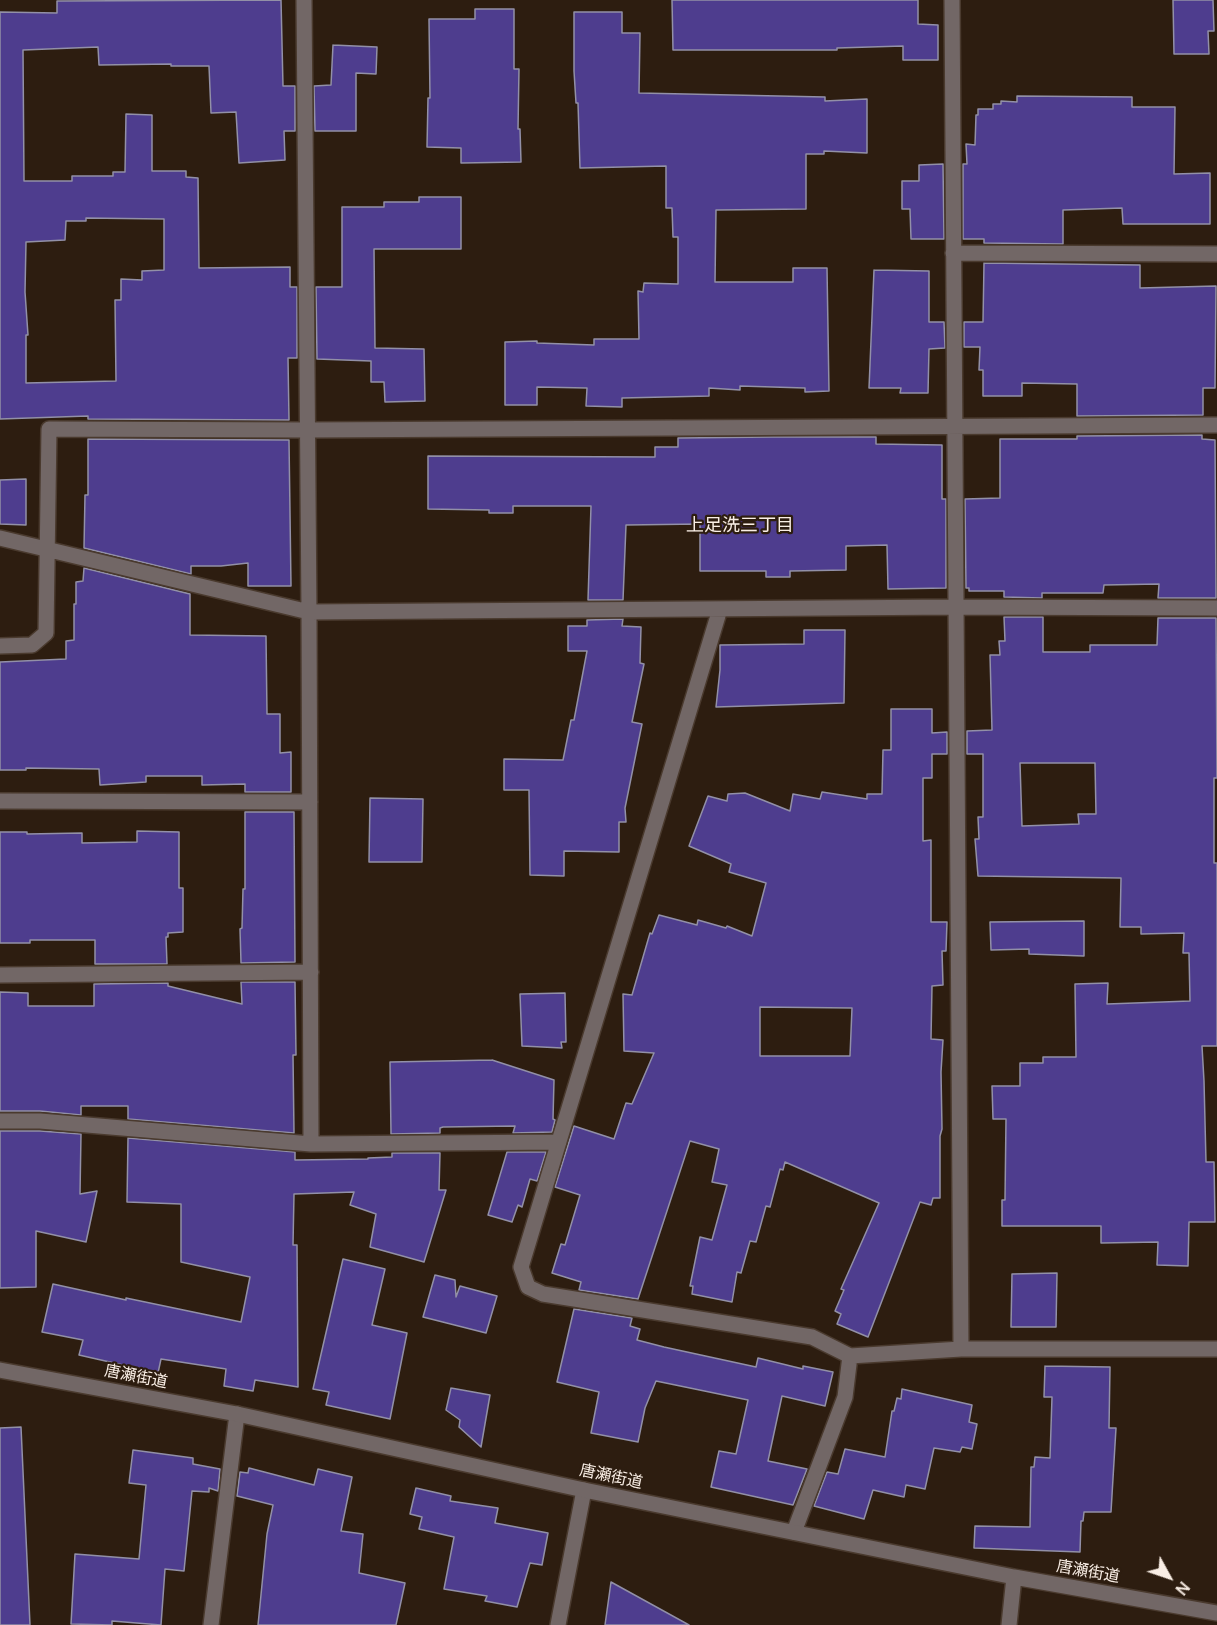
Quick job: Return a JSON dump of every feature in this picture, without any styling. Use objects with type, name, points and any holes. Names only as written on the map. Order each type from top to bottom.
[{"type":"street","points":[[304,0],[311,1144]]},
{"type":"street","points":[[952,0],[961,1349]]},
{"type":"street","points":[[953,253],[1217,254]]},
{"type":"street","points":[[0,646],[32,645],[46,633],[49,429],[307,430],[1217,425]]},
{"type":"street","points":[[0,538],[309,612],[955,607],[1217,608]]},
{"type":"street","points":[[720,609],[521,1267],[528,1287],[543,1294],[812,1337],[850,1356],[961,1349],[1217,1349]]},
{"type":"street","points":[[0,801],[310,802]]},
{"type":"street","points":[[0,975],[311,972]]},
{"type":"street","points":[[0,1120],[40,1120],[311,1144],[559,1142]]},
{"type":"street","points":[[794,1532],[845,1397],[850,1356]]},
{"type":"street","name":"唐瀬街道","points":[[0,1370],[237,1414],[584,1490],[1014,1576],[1217,1613]]},
{"type":"street","points":[[211,1625],[237,1414]]},
{"type":"street","points":[[558,1625],[584,1490]]},
{"type":"street","points":[[1009,1625],[1014,1576]]},
{"type":"building","points":[[281,0],[283,86],[295,86],[295,131],[284,131],[285,160],[239,163],[236,112],[211,113],[209,66],[99,65],[98,47],[23,50],[24,181],[72,181],[72,176],[113,176],[113,172],[125,172],[126,114],[152,115],[152,171],[186,171],[186,177],[198,178],[199,268],[290,267],[290,287],[297,287],[297,358],[288,358],[289,420],[88,419],[88,416],[0,419],[0,12],[57,13],[57,1]],"holes":[[[86,218],[164,219],[164,270],[142,271],[142,280],[121,279],[121,300],[115,300],[116,381],[26,383],[26,335],[28,335],[25,292],[26,242],[65,240],[66,221],[86,221]]]},
{"type":"building","points":[[672,0],[918,0],[918,24],[938,25],[938,60],[903,60],[903,46],[837,48],[837,50],[673,50]]},
{"type":"building","points":[[1173,0],[1213,0],[1214,31],[1208,31],[1209,54],[1174,54]]},
{"type":"building","points":[[475,9],[514,9],[514,69],[519,69],[518,129],[520,129],[521,162],[461,163],[461,148],[427,147],[428,98],[430,98],[429,19],[475,19]]},
{"type":"building","points":[[574,12],[622,12],[622,33],[640,33],[639,93],[825,97],[825,101],[867,99],[867,153],[824,151],[824,154],[806,154],[806,209],[716,210],[715,282],[793,282],[793,268],[827,268],[829,391],[805,392],[805,388],[740,386],[740,390],[709,388],[709,396],[622,398],[622,407],[586,406],[587,388],[537,387],[537,405],[505,405],[505,342],[537,341],[537,343],[594,345],[594,339],[639,339],[638,291],[643,292],[644,283],[678,284],[678,237],[673,237],[672,208],[666,208],[666,166],[580,168],[578,103],[576,103],[574,71]]},
{"type":"building","points":[[333,45],[377,47],[376,74],[356,73],[356,131],[315,131],[314,86],[331,85]]},
{"type":"building","points":[[1017,96],[1132,97],[1132,107],[1175,107],[1174,174],[1210,173],[1210,224],[1123,224],[1122,208],[1063,210],[1063,244],[984,243],[984,239],[963,239],[963,164],[967,164],[966,144],[975,145],[978,109],[993,109],[993,104],[1001,104],[1001,101],[1017,102]]},
{"type":"building","points":[[943,164],[944,239],[911,239],[910,209],[902,209],[902,181],[919,181],[919,165]]},
{"type":"building","points":[[419,197],[461,197],[461,249],[374,249],[375,348],[424,349],[425,401],[385,402],[384,382],[371,382],[371,361],[317,359],[316,287],[342,287],[342,207],[384,207],[384,202],[419,202]]},
{"type":"building","points":[[984,263],[1140,265],[1140,288],[1216,286],[1215,388],[1203,388],[1203,415],[1077,416],[1077,384],[1022,383],[1022,396],[983,396],[983,370],[979,370],[980,347],[964,347],[964,322],[983,322]]},
{"type":"building","points":[[874,270],[929,271],[929,322],[944,322],[945,348],[929,349],[928,393],[900,393],[901,388],[869,388]]},
{"type":"building","points":[[1202,435],[1202,439],[1215,440],[1216,598],[1158,598],[1159,584],[1104,585],[1103,593],[1042,593],[1042,598],[1004,597],[1004,591],[969,591],[969,588],[966,588],[965,499],[1000,498],[1000,439]]},
{"type":"building","points":[[876,437],[876,444],[942,445],[942,499],[946,499],[946,588],[888,589],[887,545],[846,546],[846,570],[790,571],[790,577],[766,577],[766,571],[700,571],[700,524],[626,525],[623,600],[588,600],[591,506],[513,506],[513,513],[489,513],[489,510],[428,509],[428,456],[655,457],[655,447],[678,447],[678,438]]},
{"type":"building","points":[[88,439],[289,440],[291,586],[248,586],[248,563],[191,566],[191,574],[84,548],[85,495],[88,495]]},
{"type":"building","points":[[26,479],[26,525],[0,524],[0,480]]},
{"type":"building","points":[[84,568],[190,594],[190,635],[266,636],[267,714],[280,714],[280,753],[291,752],[291,792],[245,792],[245,784],[202,785],[202,776],[146,776],[146,782],[100,785],[99,769],[0,770],[0,662],[66,659],[66,641],[74,640],[76,582],[83,581]]},
{"type":"building","points":[[1004,617],[1043,617],[1043,652],[1090,652],[1090,645],[1157,645],[1158,618],[1216,618],[1217,778],[1214,778],[1214,863],[1217,863],[1217,1046],[1202,1046],[1206,1162],[1214,1162],[1215,1222],[1189,1222],[1188,1266],[1157,1265],[1158,1242],[1101,1243],[1101,1226],[1002,1226],[1002,1200],[1005,1200],[1006,1119],[993,1119],[992,1086],[1020,1086],[1020,1063],[1043,1063],[1043,1057],[1076,1057],[1075,984],[1108,983],[1107,1004],[1190,1001],[1189,953],[1183,953],[1184,933],[1141,934],[1141,927],[1120,927],[1121,878],[978,876],[975,839],[979,839],[978,817],[983,817],[983,754],[967,754],[967,731],[992,730],[990,655],[1000,655],[999,641],[1005,641]],"holes":[[[1020,763],[1095,763],[1096,814],[1078,814],[1079,824],[1022,826]]]},
{"type":"building","points":[[623,619],[622,626],[641,627],[640,663],[644,664],[632,722],[642,724],[625,808],[626,822],[619,822],[619,852],[564,851],[564,876],[530,875],[529,790],[504,790],[504,759],[563,760],[571,720],[574,720],[587,651],[568,651],[568,626],[587,626],[587,620]]},
{"type":"building","points":[[804,630],[845,630],[844,703],[716,707],[720,645],[804,644]]},
{"type":"building","points":[[891,709],[932,709],[932,733],[947,732],[947,754],[932,754],[932,778],[923,778],[923,841],[931,840],[931,922],[947,922],[946,951],[942,951],[943,985],[932,986],[931,1039],[943,1040],[940,1198],[933,1198],[931,1205],[920,1202],[868,1337],[837,1324],[841,1314],[835,1311],[844,1290],[841,1289],[879,1203],[785,1162],[783,1170],[780,1169],[770,1207],[766,1206],[756,1242],[750,1241],[741,1273],[737,1272],[732,1302],[692,1294],[693,1286],[690,1286],[700,1237],[712,1240],[727,1185],[712,1182],[719,1149],[690,1141],[638,1299],[579,1290],[581,1282],[552,1273],[561,1244],[565,1245],[580,1195],[555,1187],[574,1126],[614,1139],[626,1103],[632,1104],[654,1053],[624,1051],[623,994],[632,995],[650,933],[652,934],[659,915],[697,925],[698,920],[726,928],[727,926],[752,936],[766,883],[729,872],[731,864],[689,846],[708,796],[727,801],[728,794],[745,793],[790,811],[793,794],[820,799],[822,792],[867,799],[867,794],[882,794],[883,750],[891,750]],"holes":[[[760,1007],[852,1008],[850,1056],[760,1056]]]},
{"type":"building","points":[[370,798],[423,799],[422,862],[369,862]]},
{"type":"building","points":[[245,812],[294,812],[295,962],[241,963],[240,929],[242,928],[243,889],[245,889]]},
{"type":"building","points":[[137,831],[179,832],[179,888],[183,888],[183,932],[168,933],[166,937],[167,964],[95,964],[95,940],[30,940],[30,943],[0,943],[0,832],[82,833],[82,843],[137,842]]},
{"type":"building","points":[[1084,921],[1084,956],[1029,954],[1029,949],[991,950],[990,922]]},
{"type":"building","points":[[241,982],[295,982],[294,1133],[128,1119],[128,1106],[81,1106],[81,1115],[40,1111],[0,1111],[0,992],[28,993],[28,1006],[94,1006],[94,984],[168,983],[168,986],[242,1004]]},
{"type":"building","points":[[565,993],[566,1042],[561,1042],[562,1048],[522,1046],[520,994]]},
{"type":"building","points":[[492,1060],[554,1080],[553,1119],[555,1120],[552,1132],[513,1133],[515,1126],[443,1127],[440,1128],[440,1133],[391,1134],[390,1062]]},
{"type":"building","points":[[0,1131],[81,1134],[80,1194],[97,1191],[86,1242],[36,1231],[36,1287],[0,1288]]},
{"type":"building","points":[[128,1138],[295,1152],[295,1160],[368,1159],[392,1157],[392,1153],[440,1153],[439,1190],[446,1190],[424,1262],[370,1247],[376,1214],[350,1205],[354,1192],[294,1194],[293,1245],[297,1245],[298,1387],[255,1380],[253,1391],[224,1386],[226,1369],[161,1359],[158,1373],[79,1355],[83,1340],[42,1332],[53,1284],[241,1322],[250,1277],[181,1262],[181,1204],[127,1202]]},
{"type":"building","points":[[507,1152],[546,1152],[537,1181],[530,1179],[522,1207],[518,1205],[512,1222],[488,1215]]},
{"type":"building","points":[[343,1259],[385,1269],[372,1325],[407,1333],[390,1419],[326,1405],[329,1392],[313,1389]]},
{"type":"building","points":[[1057,1273],[1056,1327],[1011,1327],[1012,1274]]},
{"type":"building","points":[[435,1275],[455,1280],[456,1297],[460,1286],[497,1296],[486,1333],[423,1317]]},
{"type":"building","points":[[574,1309],[632,1318],[630,1326],[640,1329],[637,1340],[664,1347],[756,1367],[758,1358],[803,1369],[803,1366],[833,1372],[825,1406],[782,1396],[768,1461],[807,1469],[793,1505],[711,1487],[719,1451],[736,1454],[748,1400],[656,1381],[645,1408],[638,1442],[591,1433],[599,1392],[557,1382]]},
{"type":"building","points":[[1045,1366],[1110,1367],[1109,1428],[1116,1428],[1111,1512],[1084,1512],[1083,1521],[1081,1521],[1080,1552],[974,1548],[975,1526],[1030,1527],[1031,1467],[1034,1467],[1035,1457],[1050,1458],[1052,1397],[1044,1397]]},
{"type":"building","points":[[451,1388],[490,1395],[481,1447],[459,1427],[460,1420],[446,1410]]},
{"type":"building","points":[[902,1389],[972,1405],[969,1422],[977,1424],[972,1449],[962,1447],[960,1452],[934,1448],[925,1489],[906,1485],[904,1497],[873,1490],[864,1519],[814,1506],[827,1472],[838,1474],[845,1449],[885,1457],[892,1411],[894,1411],[897,1398],[901,1399]]},
{"type":"building","points":[[21,1427],[30,1625],[0,1625],[0,1428]]},
{"type":"building","points":[[133,1450],[193,1458],[193,1464],[220,1469],[218,1491],[209,1488],[209,1492],[192,1491],[184,1571],[165,1569],[161,1625],[112,1621],[112,1625],[71,1624],[75,1554],[139,1559],[146,1485],[129,1483]]},
{"type":"building","points":[[249,1468],[314,1485],[318,1469],[352,1477],[341,1531],[363,1534],[359,1573],[405,1583],[396,1625],[258,1625],[267,1534],[273,1505],[237,1496],[240,1472],[248,1473]]},
{"type":"building","points":[[416,1488],[451,1496],[450,1501],[498,1508],[495,1523],[548,1533],[542,1565],[530,1563],[517,1607],[485,1601],[487,1596],[444,1589],[454,1537],[419,1529],[422,1517],[410,1514]]},
{"type":"building","points":[[611,1582],[689,1625],[605,1625]]},
{"type":"district","name":"上足洗三丁目","points":[[740,526]]}]
